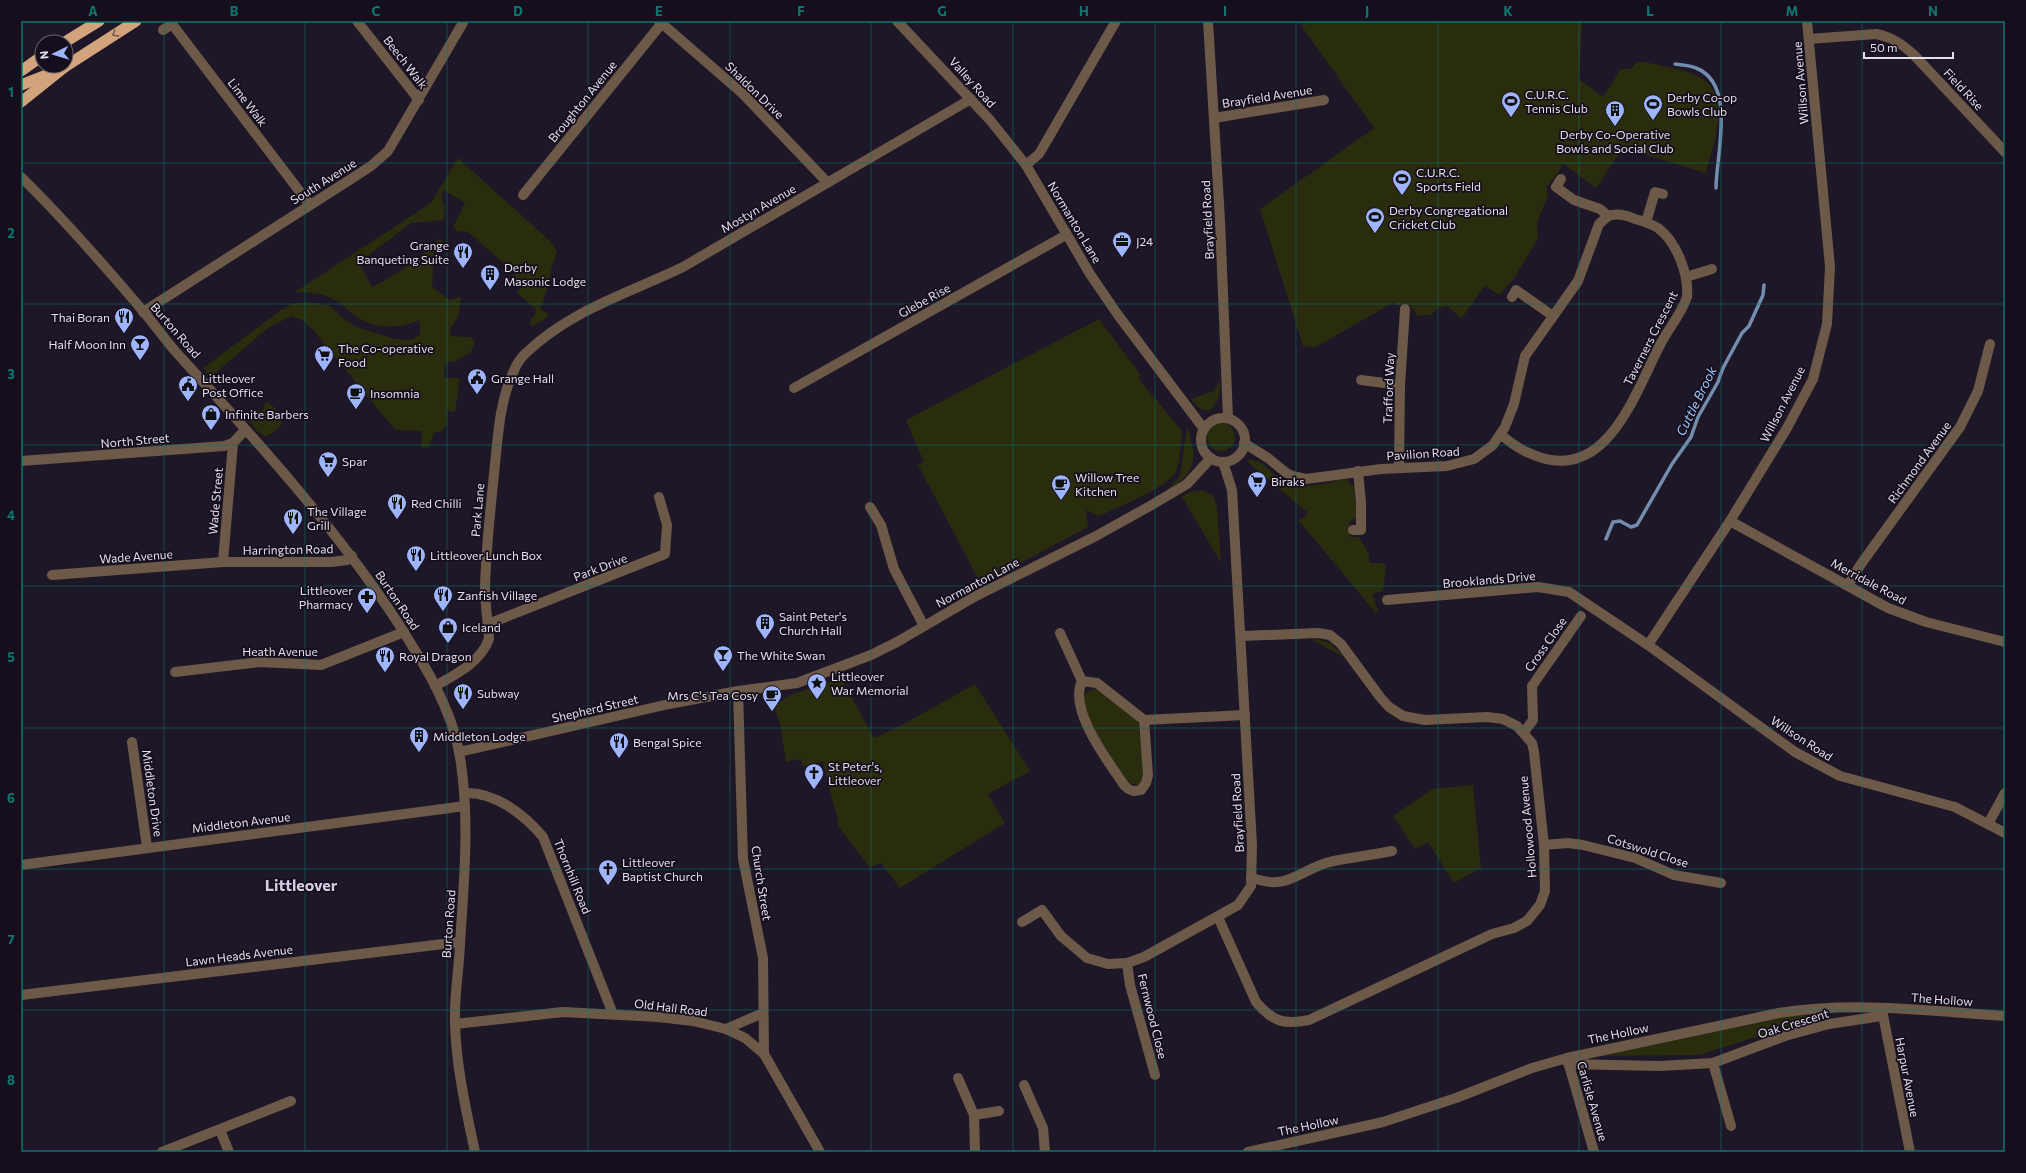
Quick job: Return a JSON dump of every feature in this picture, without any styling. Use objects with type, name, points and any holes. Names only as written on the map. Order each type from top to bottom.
[{"type":"highway","points":[[74,36],[99,21]]},
{"type":"highway","points":[[74,61],[136,21]]},
{"type":"highway","points":[[21,71],[34,62]]},
{"type":"highway","points":[[21,85],[48,74]]},
{"type":"highway","points":[[21,102],[56,74]]},
{"type":"street","name":"Beech Walk","points":[[357,21],[419,100]]},
{"type":"street","name":"South Avenue","points":[[143,312],[382,158],[388,151],[419,100],[464,21]]},
{"type":"street","name":"Valley Road","points":[[897,21],[971,99],[1026,165]]},
{"type":"street","points":[[1026,165],[1039,154],[1092,65],[1116,21]]},
{"type":"street","name":"Brayfield Road","points":[[1208,21],[1228,418]]},
{"type":"street","name":"Willson Avenue","points":[[1648,645],[1730,521],[1787,428],[1813,379],[1827,324],[1830,267],[1807,21]]},
{"type":"street","name":"Shaldon Drive","points":[[660,22],[742,93],[827,182]]},
{"type":"street","name":"Broughton Avenue","points":[[523,195],[660,22]]},
{"type":"street","name":"Lime Walk","points":[[163,30],[172,24],[310,205]]},
{"type":"street","name":"Field Rise","points":[[1809,39],[1876,34],[1887,36],[1900,43],[1914,55],[2005,152]]},
{"type":"street","name":"Mostyn Avenue","points":[[554,330],[589,309],[683,267],[971,99]]},
{"type":"street","name":"Brayfield Avenue","points":[[1214,118],[1324,100]]},
{"type":"street","name":"Normanton Lane","points":[[1026,165],[1066,235],[1118,315],[1204,429]]},
{"type":"street","name":"Burton Road","points":[[21,177],[108,271],[245,430],[271,458],[352,556],[404,632],[435,686],[447,713],[459,752],[464,793],[465,874],[455,1024],[463,1091],[474,1152]]},
{"type":"street","name":"Taverners Crescent","points":[[1500,435],[1528,453],[1550,460],[1577,458],[1598,449],[1623,418],[1659,346],[1685,304],[1688,290],[1686,277],[1681,263],[1668,239],[1659,229],[1646,222],[1623,215],[1608,216],[1600,209],[1574,200],[1556,187],[1561,179]]},
{"type":"street","points":[[1646,222],[1655,192],[1663,194]]},
{"type":"street","name":"Pavilion Road","points":[[1244,443],[1268,458],[1285,472],[1299,478],[1314,479],[1358,471],[1447,466],[1465,463],[1487,451],[1500,435],[1512,411],[1525,356],[1582,275],[1599,224],[1608,216]]},
{"type":"street","name":"Glebe Rise","points":[[794,388],[1066,235]]},
{"type":"street","points":[[1686,277],[1712,269]]},
{"type":"street","points":[[1512,297],[1516,290],[1553,316]]},
{"type":"street","name":"Trafford Way","points":[[1399,468],[1400,385],[1405,309]]},
{"type":"street","name":"Park Lane","points":[[435,686],[465,669],[478,656],[488,639],[485,589],[488,531],[497,445],[506,394],[512,374],[523,356],[554,330]]},
{"type":"street","name":"Richmond Avenue","points":[[1848,585],[1861,564],[1960,427],[1978,390],[1990,344]]},
{"type":"street","points":[[1362,380],[1400,385]]},
{"type":"street","points":[[1228,418],[1240,426],[1244,437],[1244,443],[1237,457],[1223,462],[1211,458],[1202,448],[1201,435],[1204,429],[1214,419],[1228,418]]},
{"type":"street","points":[[233,443],[245,430]]},
{"type":"street","name":"North Street","points":[[21,461],[218,446],[233,443]]},
{"type":"street","name":"Wade Street","points":[[222,562],[233,443]]},
{"type":"street","name":"Normanton Lane","points":[[738,691],[787,686],[815,677],[871,655],[976,596],[1106,531],[1150,506],[1187,484],[1211,458]]},
{"type":"street","name":"Brayfield Road","points":[[1022,922],[1042,910],[1061,936],[1087,958],[1108,964],[1127,962],[1144,957],[1238,905],[1251,886],[1252,845],[1242,636],[1232,490],[1223,462]]},
{"type":"street","points":[[1353,530],[1361,530],[1361,502],[1358,471]]},
{"type":"street","name":"Park Drive","points":[[488,624],[666,554],[667,525],[659,497]]},
{"type":"street","points":[[870,507],[881,525],[894,569],[924,626]]},
{"type":"street","name":"Merridale Road","points":[[1730,521],[1888,608],[1926,622],[2005,642]]},
{"type":"street","name":"Harrington Road","points":[[222,562],[331,562],[347,560],[352,556]]},
{"type":"street","name":"Wade Avenue","points":[[52,575],[222,562]]},
{"type":"street","name":"Brooklands Drive","points":[[1387,600],[1527,588],[1561,590],[1577,596],[1648,645]]},
{"type":"street","name":"Cross Close","points":[[1524,732],[1533,720],[1532,686],[1581,616]]},
{"type":"street","name":"Heath Avenue","points":[[175,672],[260,662],[321,665],[404,632]]},
{"type":"street","points":[[1060,633],[1082,681],[1080,687],[1080,704],[1094,740],[1124,785],[1129,790],[1141,790],[1148,775],[1144,720]]},
{"type":"street","name":"Hollowood Avenue","points":[[1218,917],[1256,1002],[1263,1011],[1282,1022],[1295,1022],[1309,1020],[1492,934],[1514,928],[1527,921],[1540,905],[1545,891],[1544,845],[1534,752],[1532,744],[1524,732],[1510,722],[1495,717],[1425,720],[1403,716],[1389,707],[1341,644],[1330,635],[1318,633],[1242,636]]},
{"type":"street","name":"Willson Road","points":[[1648,645],[1795,752],[1818,766],[1851,780],[1954,807],[2005,833]]},
{"type":"street","points":[[1082,681],[1097,684],[1144,720],[1245,715]]},
{"type":"street","name":"Shepherd Street","points":[[459,752],[669,704],[738,691]]},
{"type":"street","name":"Church Street","points":[[738,691],[743,859],[763,958],[764,1054]]},
{"type":"street","name":"Middleton Drive","points":[[132,742],[147,847]]},
{"type":"street","name":"Thornhill Road","points":[[464,793],[484,794],[532,823],[543,836],[613,1014]]},
{"type":"street","points":[[1988,824],[2005,793]]},
{"type":"street","name":"Middleton Avenue","points":[[21,865],[147,847],[465,806]]},
{"type":"street","name":"Cotswold Close","points":[[1544,845],[1568,843],[1583,845],[1635,858],[1674,875],[1721,882]]},
{"type":"street","points":[[1251,877],[1267,883],[1288,881],[1332,862],[1392,851]]},
{"type":"street","name":"Lawn Heads Avenue","points":[[21,994],[460,942]]},
{"type":"street","name":"Fernwood Close","points":[[1127,962],[1130,985],[1155,1075]]},
{"type":"street","name":"The Hollow","points":[[1248,1152],[1267,1150],[1383,1122],[1456,1098],[1532,1068],[1801,1010],[2005,1016]]},
{"type":"street","name":"Old Hall Road","points":[[455,1024],[563,1012],[613,1014],[693,1022],[726,1029],[745,1038],[764,1054],[820,1152]]},
{"type":"street","name":"Oak Crescent","points":[[1568,1061],[1660,1066],[1713,1063],[1785,1036],[1882,1012]]},
{"type":"street","name":"Harpur Avenue","points":[[1882,1012],[1910,1152]]},
{"type":"street","points":[[726,1029],[763,1013]]},
{"type":"street","name":"Carlisle Avenue","points":[[1568,1061],[1594,1152]]},
{"type":"street","points":[[1713,1063],[1731,1126]]},
{"type":"street","points":[[958,1078],[974,1115],[975,1152]]},
{"type":"street","points":[[1024,1085],[1043,1128],[1045,1152]]},
{"type":"street","points":[[162,1152],[291,1101]]},
{"type":"street","points":[[974,1115],[999,1111]]},
{"type":"street","points":[[220,1130],[229,1152]]},
{"type":"green space","name":"C.U.R.C. Sports Field","points":[[1298,21],[1582,21],[1579,79],[1603,97],[1621,69],[1630,69],[1637,62],[1645,62],[1687,72],[1699,77],[1709,85],[1715,95],[1718,108],[1718,121],[1713,149],[1706,173],[1623,148],[1596,188],[1562,163],[1560,170],[1546,187],[1548,195],[1537,223],[1538,239],[1513,280],[1499,295],[1485,286],[1461,319],[1448,306],[1438,308],[1431,315],[1418,316],[1410,305],[1397,305],[1394,302],[1316,347],[1303,346],[1260,209],[1374,128]]},
{"type":"green space","points":[[458,158],[550,241],[557,252],[540,309],[549,315],[541,322],[530,326],[531,319],[535,315],[536,309],[517,293],[522,286],[516,280],[514,272],[468,232],[457,231],[453,227],[465,203],[444,190],[441,195],[445,210],[443,220],[411,223],[359,263],[372,287],[407,266],[439,239],[445,243],[434,252],[432,286],[449,300],[461,297],[458,317],[450,329],[451,336],[470,337],[475,341],[471,352],[456,361],[445,363],[444,377],[460,379],[455,412],[447,411],[447,424],[442,431],[434,433],[429,447],[421,448],[422,431],[395,430],[313,330],[302,320],[292,316],[269,327],[211,377],[203,368],[281,310],[292,304],[307,302],[330,306],[345,320],[359,328],[395,339],[412,340],[420,334],[420,320],[405,325],[379,326],[357,317],[335,300],[315,293],[295,292],[431,203]]},
{"type":"green space","points":[[1099,319],[1141,375],[1138,378],[1182,431],[1176,472],[1163,484],[1106,513],[1098,516],[1086,510],[1088,527],[981,584],[918,465],[924,462],[906,420]]},
{"type":"green space","points":[[1220,381],[1218,397],[1213,408],[1203,410],[1191,399],[1214,391]]},
{"type":"green space","points":[[268,402],[281,416],[282,423],[278,429],[265,436],[258,432],[246,417],[255,409],[260,411],[264,409],[265,403]]},
{"type":"green space","points":[[1221,423],[1231,427],[1235,437],[1231,447],[1221,451],[1211,447],[1207,437],[1211,427]]},
{"type":"green space","points":[[1187,426],[1193,448],[1192,465],[1189,472],[1183,479],[1165,492],[1180,476]]},
{"type":"green space","points":[[1248,460],[1254,460],[1263,464],[1282,480],[1297,485],[1306,486],[1346,479],[1354,487],[1357,517],[1349,522],[1350,537],[1359,537],[1369,554],[1369,563],[1382,563],[1386,567],[1383,591],[1372,594],[1378,611],[1376,613],[1299,521],[1308,513],[1249,463]]},
{"type":"green space","points":[[1201,490],[1213,495],[1217,507],[1221,563],[1182,497],[1190,492]]},
{"type":"green space","points":[[1316,639],[1330,643],[1345,658],[1315,641]]},
{"type":"green space","name":"St Peter's, Littleover","points":[[841,678],[874,738],[902,725],[975,684],[1030,771],[988,794],[1005,823],[900,888],[881,863],[870,868],[838,826],[823,761],[803,766],[801,759],[786,762],[780,724],[774,707],[790,695]]},
{"type":"green space","points":[[1093,689],[1100,691],[1138,719],[1144,775],[1138,785],[1128,783],[1107,753],[1088,718],[1084,696],[1087,692]]},
{"type":"green space","points":[[1473,785],[1481,868],[1454,883],[1428,842],[1415,849],[1393,816],[1433,789]]},
{"type":"green space","points":[[1795,1015],[1820,1016],[1700,1055],[1599,1056]]},
{"type":"waterway","name":"Cuttle Brook","points":[[1675,64],[1696,68],[1709,76],[1716,89],[1720,104],[1721,122],[1716,188]]},
{"type":"waterway","name":"Cuttle Brook","points":[[1606,539],[1613,522],[1620,521],[1631,527],[1637,525],[1672,464],[1691,437],[1698,417],[1718,382],[1723,368],[1742,333],[1749,326],[1763,295],[1764,285]]},
{"type":"place","name":"C.U.R.C. Tennis Club","points":[[1511,118]]},
{"type":"place","name":"Derby Co-op Bowls Club","points":[[1653,121]]},
{"type":"place","name":"Derby Co-Operative Bowls and Social Club","points":[[1615,127]]},
{"type":"place","name":"C.U.R.C. Sports Field","points":[[1402,196]]},
{"type":"place","name":"Derby Congregational Cricket Club","points":[[1375,234]]},
{"type":"place","name":"J24","points":[[1122,258]]},
{"type":"place","name":"Grange Banqueting Suite","points":[[463,269]]},
{"type":"place","name":"Derby Masonic Lodge","points":[[490,291]]},
{"type":"place","name":"Thai Boran","points":[[124,334]]},
{"type":"place","name":"Half Moon Inn","points":[[140,361]]},
{"type":"place","name":"The Co-operative Food","points":[[324,372]]},
{"type":"place","name":"Grange Hall","points":[[477,395]]},
{"type":"place","name":"Littleover Post Office","points":[[188,402]]},
{"type":"place","name":"Insomnia","points":[[356,410]]},
{"type":"place","name":"Infinite Barbers","points":[[211,431]]},
{"type":"place","name":"Spar","points":[[328,478]]},
{"type":"place","name":"Biraks","points":[[1257,498]]},
{"type":"place","name":"Willow Tree Kitchen","points":[[1061,501]]},
{"type":"place","name":"Red Chilli","points":[[397,520]]},
{"type":"place","name":"The Village Grill","points":[[293,535]]},
{"type":"place","name":"Littleover Lunch Box","points":[[416,572]]},
{"type":"place","name":"Zanfish Village","points":[[443,612]]},
{"type":"place","name":"Littleover Pharmacy","points":[[367,614]]},
{"type":"place","name":"Saint Peter's Church Hall","points":[[765,640]]},
{"type":"place","name":"Iceland","points":[[448,644]]},
{"type":"place","name":"The White Swan","points":[[723,672]]},
{"type":"place","name":"Royal Dragon","points":[[385,673]]},
{"type":"place","name":"Littleover War Memorial","points":[[817,700]]},
{"type":"place","name":"Subway","points":[[463,710]]},
{"type":"place","name":"Mrs C's Tea Cosy","points":[[772,712]]},
{"type":"place","name":"Middleton Lodge","points":[[419,753]]},
{"type":"place","name":"Bengal Spice","points":[[619,759]]},
{"type":"place","name":"St Peter's, Littleover","points":[[814,790]]},
{"type":"place","name":"Littleover Baptist Church","points":[[608,886]]},
{"type":"district","name":"Littleover","points":[[301,884]]}]
